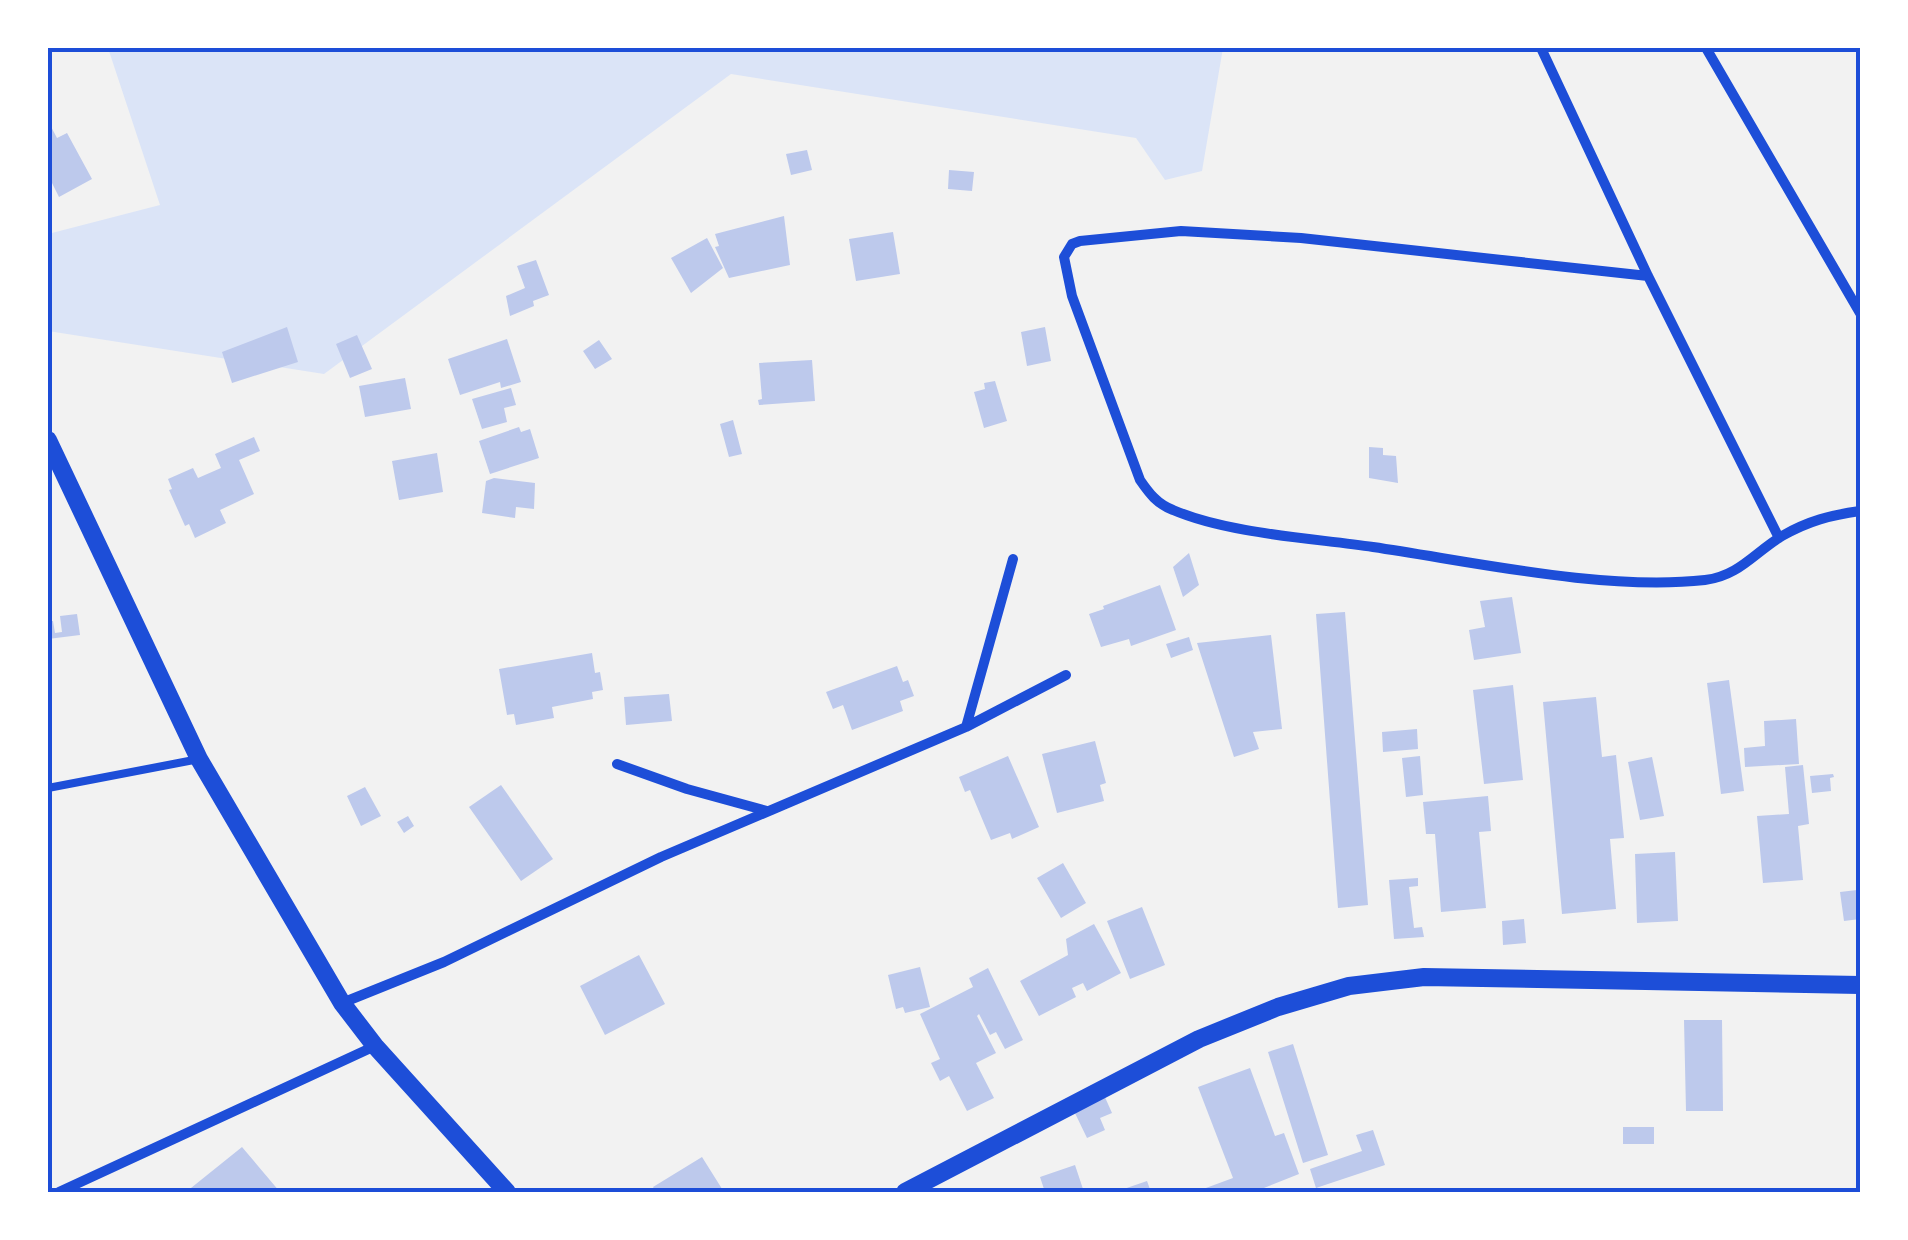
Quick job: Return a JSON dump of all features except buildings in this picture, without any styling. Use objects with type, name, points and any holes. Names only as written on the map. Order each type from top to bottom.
[{"type":"street","points":[[1541,48],[1778,538]]},
{"type":"street","points":[[1706,48],[1860,314]]},
{"type":"street","points":[[1648,276],[1301,238],[1181,231],[1080,240],[1064,256],[1072,296],[1140,480],[1153,498],[1170,509],[1201,519],[1277,534],[1591,578],[1656,582],[1707,580],[1733,573],[1778,538],[1819,517],[1860,511]]},
{"type":"street","points":[[48,440],[200,760],[342,1003],[375,1046],[507,1192]]},
{"type":"street","points":[[966,727],[1013,559]]},
{"type":"street","points":[[342,1003],[444,962],[661,857],[966,727],[1066,675]]},
{"type":"street","points":[[617,764],[767,811]]},
{"type":"street","points":[[906,1192],[1199,1039],[1278,1007],[1349,986],[1424,977],[1860,985]]},
{"type":"street","points":[[59,1192],[375,1046]]},
{"type":"lane","points":[[48,788],[200,760]]},
{"type":"shaded area","points":[[108,48],[1223,48],[1202,171],[1165,180],[1136,138],[731,74],[324,374],[48,331],[48,234],[160,205]]}]
